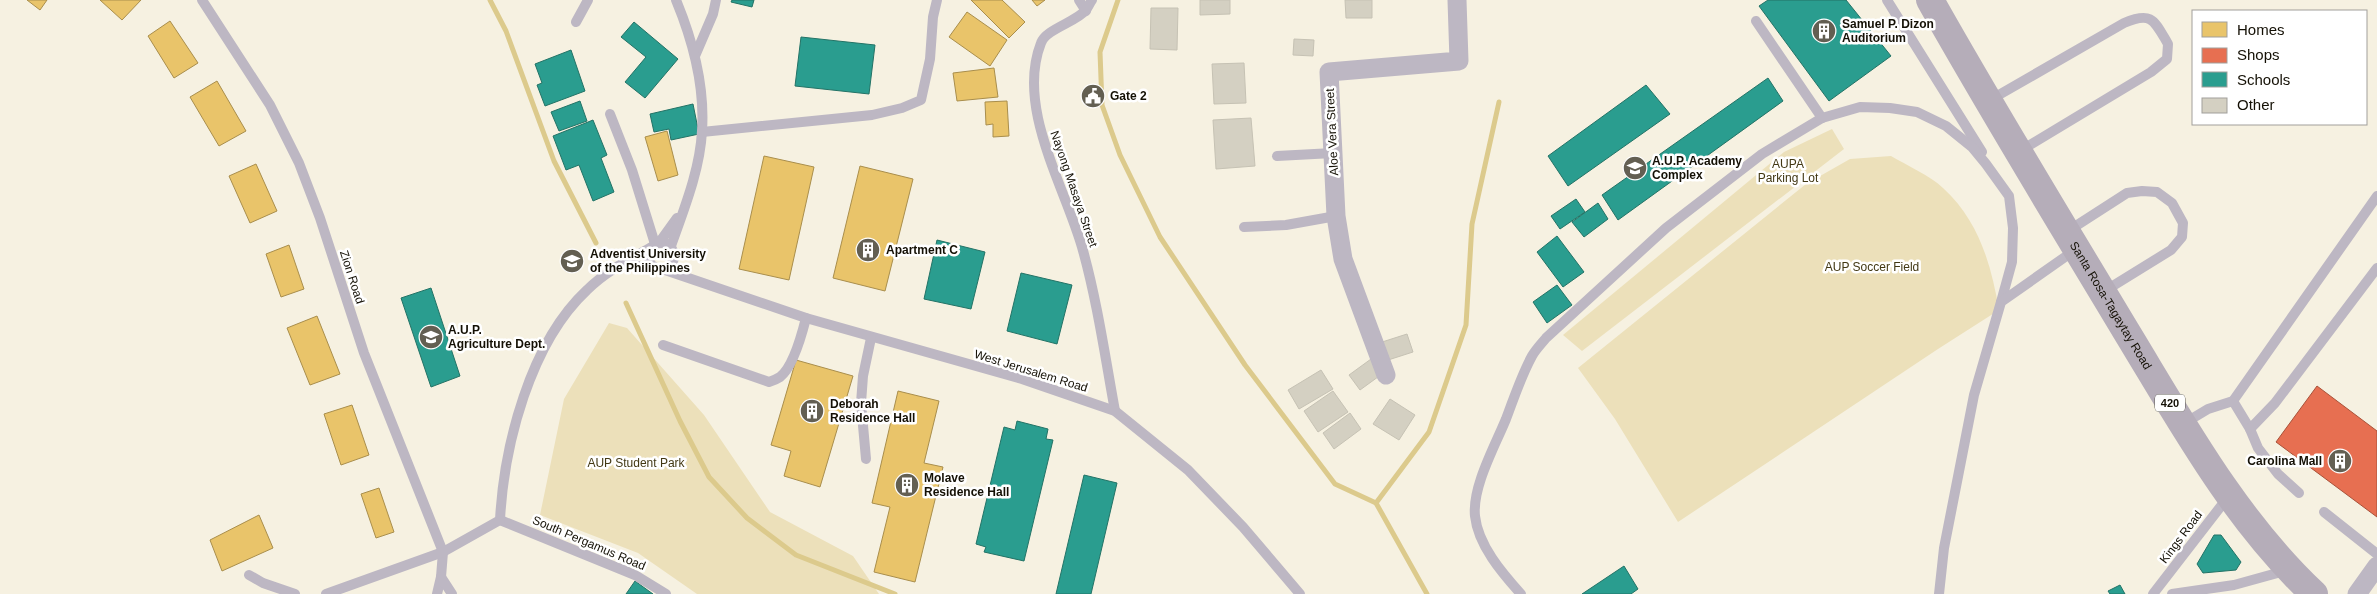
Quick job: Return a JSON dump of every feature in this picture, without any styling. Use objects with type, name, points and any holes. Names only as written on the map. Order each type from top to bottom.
[{"type":"main road","name":"Santa Rosa-Tagaytay Road","points":[[1930,0],[2103,292],[2229,496],[2260,538],[2288,570],[2314,594]]},
{"type":"street","name":"Aloe Vera Street","points":[[1386,375],[1346,271],[1336,216],[1329,72],[1459,61],[1457,0]]},
{"type":"street","points":[[2357,594],[2377,566]]},
{"type":"lane","name":"Zion Road","points":[[202,0],[270,105],[299,163],[320,218],[364,353],[442,552],[441,577],[437,594]]},
{"type":"lane","points":[[576,22],[588,0]]},
{"type":"lane","points":[[676,0],[695,56],[702,91],[702,132],[692,182],[671,246],[675,258],[690,279]]},
{"type":"lane","points":[[695,56],[713,14],[716,0]]},
{"type":"lane","points":[[702,132],[872,115],[902,108],[921,100],[930,59],[933,17],[937,0]]},
{"type":"lane","points":[[1079,0],[1086,11]]},
{"type":"lane","name":"Nayong Masaya Street","points":[[1092,0],[1086,11],[1041,41],[1033,71],[1033,99],[1040,128],[1082,247],[1099,318],[1115,411]]},
{"type":"lane","points":[[1887,0],[1942,85],[2009,196],[2014,228],[2012,262],[1974,395],[1944,548],[1939,594]]},
{"type":"lane","points":[[1988,100],[2124,23],[2140,16],[2150,18],[2168,44],[2167,59],[2151,72],[2019,152]]},
{"type":"lane","points":[[1756,21],[1822,118]]},
{"type":"lane","points":[[1521,594],[1491,556],[1478,530],[1475,515],[1478,492],[1518,386],[1533,354],[1546,338],[1666,228],[1762,154],[1822,118],[1860,107],[1890,108],[1917,112],[1946,126],[1972,147],[2009,196]]},
{"type":"lane","points":[[610,114],[632,170],[655,245]]},
{"type":"lane","points":[[1277,156],[1333,153]]},
{"type":"lane","points":[[2001,302],[2127,193],[2157,192],[2172,203],[2183,223],[2182,237],[2171,250],[2103,292]]},
{"type":"lane","points":[[2183,424],[2208,409],[2233,401],[2377,196]]},
{"type":"lane","points":[[675,258],[671,264],[658,268],[648,258],[655,245],[684,209]]},
{"type":"lane","points":[[1244,227],[1286,225],[1336,216]]},
{"type":"lane","points":[[326,594],[442,552],[500,520],[509,446],[523,400],[545,348],[564,316],[587,290],[615,268],[655,245],[671,246]]},
{"type":"lane","name":"West Jerusalem Road","points":[[615,268],[630,264],[658,268],[806,318],[871,338],[1022,379],[1115,411],[1188,470],[1243,527],[1300,594]]},
{"type":"lane","points":[[2250,429],[2275,403],[2377,268]]},
{"type":"lane","points":[[663,345],[768,382],[780,378],[786,369],[800,340],[806,318]]},
{"type":"lane","points":[[866,460],[861,404],[863,376],[871,338]]},
{"type":"lane","points":[[2233,401],[2250,429],[2258,448],[2273,468],[2299,493]]},
{"type":"lane","name":"Kings Road","points":[[2153,594],[2229,496]]},
{"type":"lane","points":[[2324,512],[2377,554]]},
{"type":"lane","name":"South Pergamus Road","points":[[500,520],[636,575],[666,594]]},
{"type":"lane","points":[[2172,594],[2234,585],[2288,570]]},
{"type":"lane","points":[[249,576],[262,583],[295,594]]},
{"type":"lane","points":[[441,577],[452,594]]},
{"type":"green space","name":"AUPA Parking Lot","points":[[1832,129],[1844,149],[1582,351],[1563,335],[1784,152]]},
{"type":"green space","name":"AUP Soccer Field","points":[[1891,156],[1938,184],[1966,215],[1982,244],[1992,276],[1999,310],[1678,522],[1615,419],[1578,368],[1806,184],[1850,159]]},
{"type":"green space","name":"AUP Student Park","points":[[609,323],[627,328],[704,415],[770,512],[853,556],[879,594],[697,594],[638,553],[540,515],[564,399]]},
{"type":"building: Homes","points":[[27,0],[47,0],[40,10]]},
{"type":"building: Homes","points":[[100,0],[141,0],[122,20]]},
{"type":"building: Homes","points":[[971,0],[1002,0],[1025,22],[1009,38]]},
{"type":"building: Homes","points":[[1032,0],[1045,0],[1037,6]]},
{"type":"building: Homes","points":[[967,12],[1007,40],[990,66],[949,37]]},
{"type":"building: Homes","points":[[170,21],[198,63],[174,78],[148,36]]},
{"type":"building: Homes","points":[[994,68],[998,97],[957,101],[953,73]]},
{"type":"building: Homes","points":[[217,81],[246,131],[219,146],[190,97]]},
{"type":"building: Homes","points":[[1007,101],[1009,136],[993,137],[993,124],[986,125],[985,102]]},
{"type":"building: Homes","points":[[667,131],[678,175],[658,181],[645,137]]},
{"type":"building: Homes","points":[[764,156],[814,167],[789,280],[739,269]]},
{"type":"building: Homes","points":[[256,164],[277,211],[250,223],[229,176]]},
{"type":"building: Homes","name":"Apartment C","points":[[860,166],[913,179],[885,291],[833,278]]},
{"type":"building: Homes","points":[[289,245],[304,289],[281,297],[266,254]]},
{"type":"building: Homes","points":[[317,316],[340,374],[310,385],[287,328]]},
{"type":"building: Homes","name":"Deborah Residence Hall","points":[[796,360],[853,376],[820,487],[784,476],[791,451],[771,445]]},
{"type":"building: Homes","name":"Molave Residence Hall","points":[[898,391],[939,401],[924,463],[943,467],[915,582],[874,572],[890,507],[872,503]]},
{"type":"building: Homes","points":[[352,405],[369,455],[341,465],[324,414]]},
{"type":"building: Homes","points":[[379,488],[394,532],[376,538],[361,494]]},
{"type":"building: Homes","points":[[259,515],[273,548],[222,571],[210,540]]},
{"type":"building: Shops","name":"Carolina Mall","points":[[2317,386],[2377,431],[2377,517],[2276,442]]},
{"type":"building: Schools","points":[[732,0],[754,0],[752,7],[731,2]]},
{"type":"building: Schools","name":"Samuel P. Dizon Auditorium","points":[[1768,0],[1846,0],[1891,56],[1829,101],[1759,6]]},
{"type":"building: Schools","points":[[634,22],[678,59],[645,98],[625,82],[646,57],[621,37]]},
{"type":"building: Schools","points":[[801,37],[875,45],[869,94],[795,86]]},
{"type":"building: Schools","points":[[571,50],[585,91],[545,106],[537,85],[542,83],[535,64]]},
{"type":"building: Schools","points":[[1768,78],[1783,101],[1618,220],[1602,195]]},
{"type":"building: Schools","points":[[1646,85],[1670,114],[1568,186],[1548,156]]},
{"type":"building: Schools","points":[[580,101],[587,121],[559,131],[551,112]]},
{"type":"building: Schools","points":[[693,104],[699,134],[671,140],[669,129],[654,132],[650,114]]},
{"type":"building: Schools","points":[[593,120],[607,155],[601,158],[614,192],[593,201],[579,165],[566,170],[553,136]]},
{"type":"building: Schools","points":[[1576,199],[1585,212],[1560,229],[1551,216]]},
{"type":"building: Schools","points":[[1598,203],[1608,219],[1584,237],[1572,222]]},
{"type":"building: Schools","points":[[1557,236],[1584,272],[1563,287],[1537,252]]},
{"type":"building: Schools","points":[[937,240],[985,252],[971,309],[924,299]]},
{"type":"building: Schools","points":[[1021,273],[1072,285],[1057,344],[1007,331]]},
{"type":"building: Schools","points":[[1557,285],[1572,305],[1547,323],[1533,302]]},
{"type":"building: Schools","name":"A.U.P. Agriculture Dept.","points":[[431,288],[460,376],[431,387],[401,298]]},
{"type":"building: Schools","points":[[1017,421],[1048,429],[1046,439],[1053,440],[1024,561],[984,552],[986,547],[976,544],[1004,427],[1015,430]]},
{"type":"building: Schools","points":[[1084,475],[1117,483],[1091,594],[1056,594]]},
{"type":"building: Schools","points":[[2214,535],[2221,535],[2241,562],[2236,570],[2203,573],[2197,564]]},
{"type":"building: Schools","points":[[1624,566],[1638,589],[1631,594],[1582,594]]},
{"type":"building: Schools","points":[[635,581],[653,594],[626,594]]},
{"type":"building: Schools","points":[[2120,585],[2125,594],[2110,594],[2108,591]]},
{"type":"building: Other","points":[[1200,0],[1230,0],[1230,14],[1200,15]]},
{"type":"building: Other","points":[[1345,0],[1372,0],[1372,18],[1346,18]]},
{"type":"building: Other","points":[[1151,8],[1178,8],[1177,50],[1150,49]]},
{"type":"building: Other","points":[[1294,39],[1314,40],[1313,56],[1293,55]]},
{"type":"building: Other","points":[[1244,63],[1246,103],[1214,104],[1212,64]]},
{"type":"building: Other","points":[[1251,118],[1255,166],[1216,169],[1213,120]]},
{"type":"building: Other","points":[[1407,334],[1413,352],[1385,361],[1379,343]]},
{"type":"building: Other","points":[[1371,359],[1382,374],[1360,390],[1349,375]]},
{"type":"building: Other","points":[[1321,370],[1333,389],[1299,409],[1288,390]]},
{"type":"building: Other","points":[[1333,391],[1348,412],[1318,432],[1304,411]]},
{"type":"building: Other","points":[[1390,399],[1415,415],[1399,440],[1373,424]]},
{"type":"building: Other","points":[[1350,413],[1361,429],[1334,449],[1323,433]]},
{"type":"waterway","points":[[490,0],[506,31],[554,161],[596,243]]},
{"type":"waterway","points":[[1118,0],[1100,52],[1102,105],[1120,155],[1160,237],[1245,365],[1335,484],[1376,503],[1427,594]]},
{"type":"waterway","points":[[1376,503],[1429,432],[1466,325],[1472,224],[1499,102]]},
{"type":"waterway","points":[[626,303],[680,421],[709,477],[747,518],[796,555],[895,594]]},
{"type":"place","name":"Samuel P. Dizon Auditorium","points":[[1824,31]]},
{"type":"place","name":"Gate 2","points":[[1093,96]]},
{"type":"place","name":"A.U.P. Academy Complex","points":[[1635,168]]},
{"type":"place","name":"Apartment C","points":[[868,250]]},
{"type":"place","name":"Adventist University of the Philippines","points":[[572,261]]},
{"type":"place","name":"A.U.P. Agriculture Dept.","points":[[431,337]]},
{"type":"place","name":"Deborah Residence Hall","points":[[812,411]]},
{"type":"place","name":"Carolina Mall","points":[[2340,461]]},
{"type":"place","name":"Molave Residence Hall","points":[[907,485]]}]
